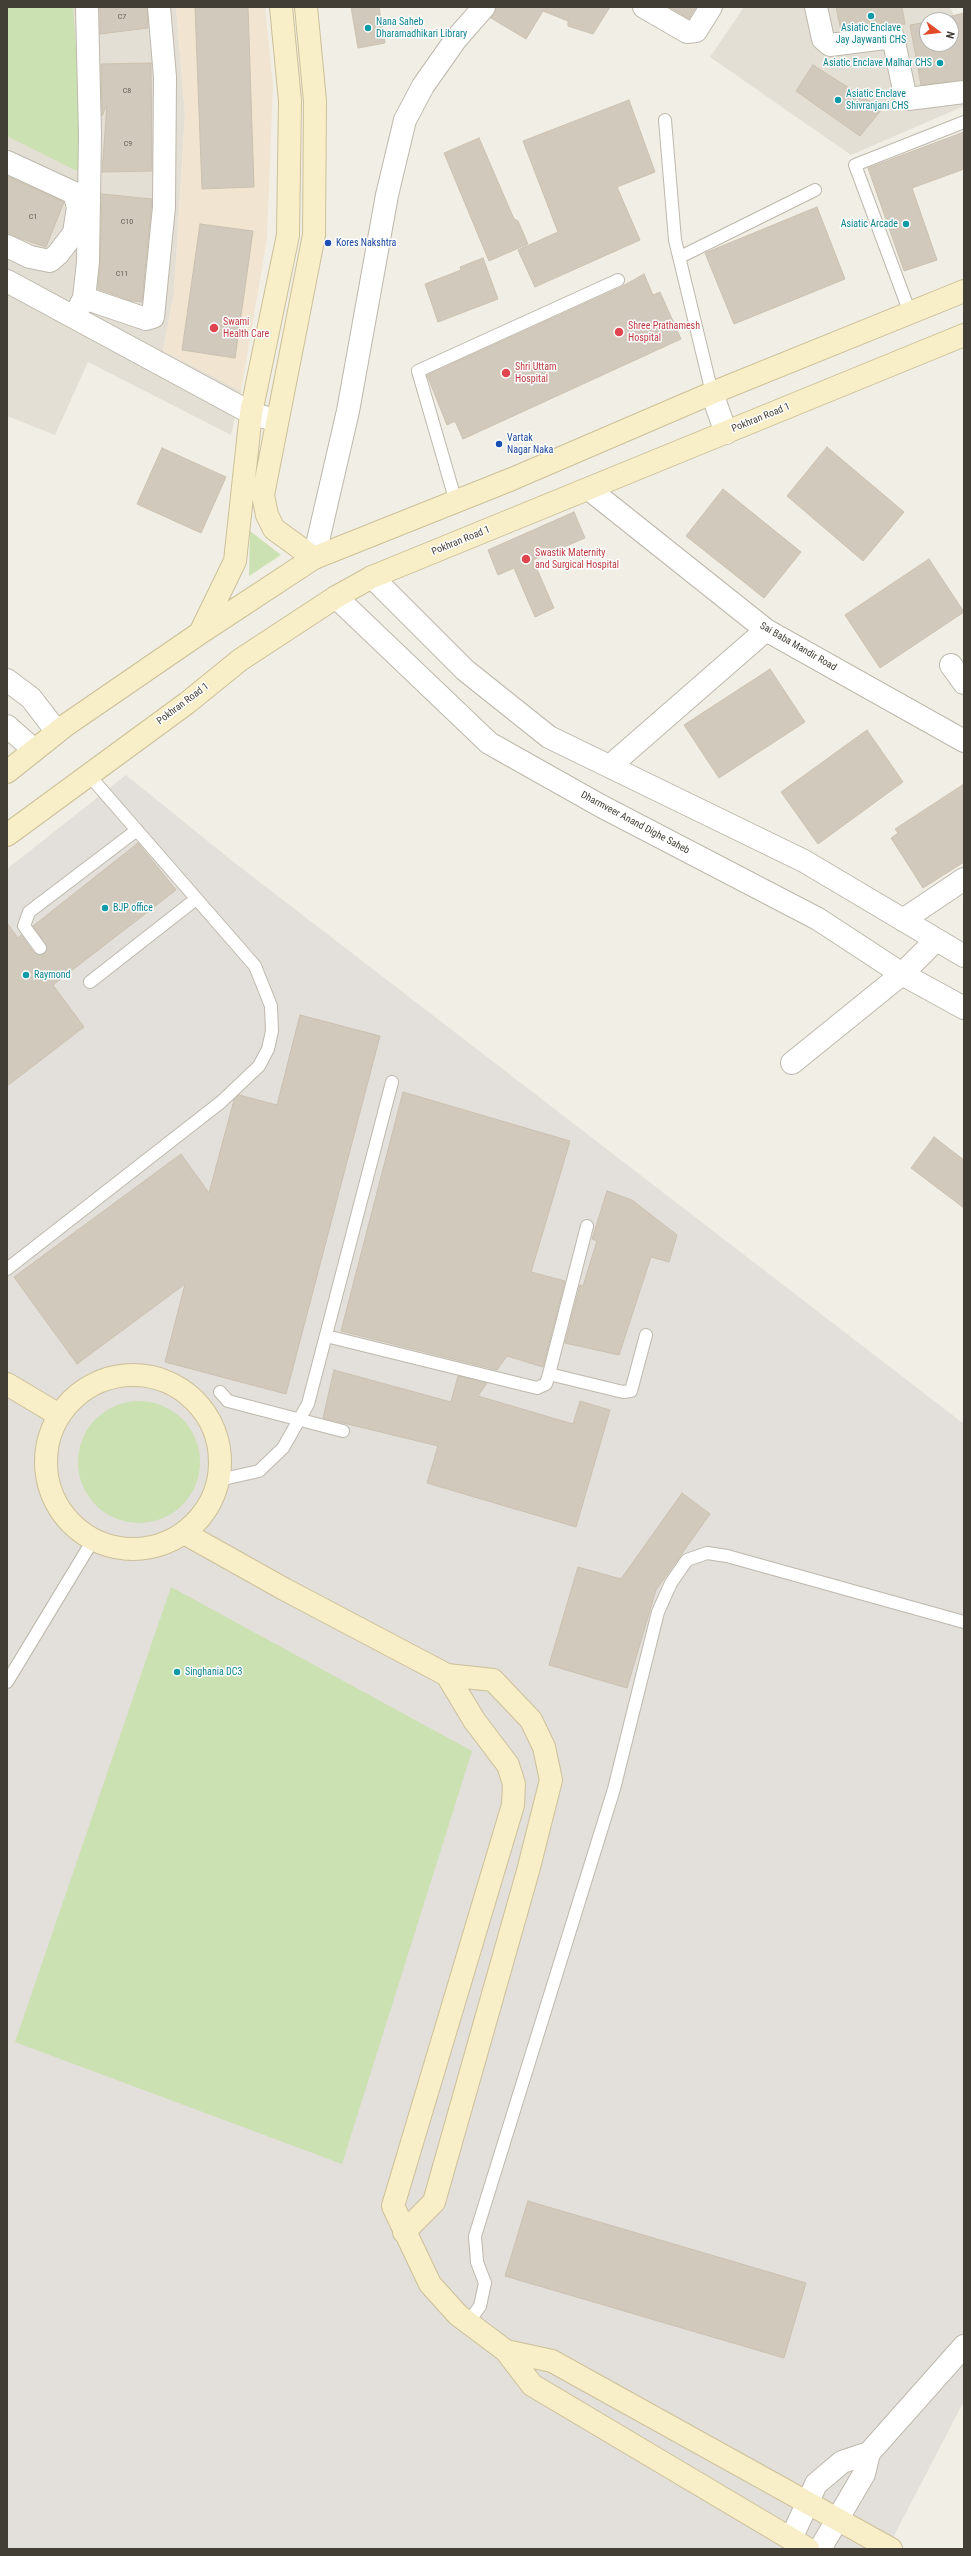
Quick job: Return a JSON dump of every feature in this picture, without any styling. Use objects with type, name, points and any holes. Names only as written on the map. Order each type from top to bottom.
[{"type":"street","points":[[74,317],[84,298],[88,262],[90,135],[87,7]]},
{"type":"street","points":[[84,298],[146,319],[153,317],[164,207],[165,77],[159,7]]},
{"type":"street","points":[[200,633],[235,561],[251,413],[288,235],[290,101],[281,7]]},
{"type":"street","points":[[306,7],[315,101],[314,235],[263,495],[267,515],[274,529],[314,558]]},
{"type":"street","points":[[314,558],[348,411],[387,195],[405,120],[423,86],[484,7]]},
{"type":"street","points":[[644,7],[687,32],[696,31],[711,7]]},
{"type":"street","points":[[816,7],[823,40],[830,45],[893,37],[905,95],[908,99],[964,92]]},
{"type":"street","points":[[7,162],[74,193],[78,207],[74,232],[58,254],[50,261],[30,257],[7,246]]},
{"type":"street","points":[[7,281],[251,413],[278,421]]},
{"type":"street","points":[[7,772],[61,728],[200,633],[314,558],[456,502],[712,393],[964,291]]},
{"type":"street","name":"Pokhran Road 1","points":[[7,835],[88,774],[187,703],[240,660],[336,597],[372,577],[964,335]]},
{"type":"street","points":[[712,393],[726,433]]},
{"type":"street","name":"Sai Baba Mandir Road","points":[[589,489],[766,630],[964,741]]},
{"type":"street","points":[[372,577],[465,670],[549,737],[804,861],[964,956]]},
{"type":"street","name":"Dharmveer Anand Dighe Saheb","points":[[336,597],[489,743],[600,806],[818,919],[902,974],[964,1008]]},
{"type":"street","points":[[610,766],[766,630]]},
{"type":"street","points":[[951,665],[964,683]]},
{"type":"street","points":[[7,680],[31,698],[61,728]]},
{"type":"street","points":[[7,726],[34,750]]},
{"type":"street","points":[[903,920],[964,878]]},
{"type":"street","points":[[792,1063],[902,974],[936,940]]},
{"type":"street","points":[[126,1375],[158,1378],[187,1393],[208,1417],[219,1447],[219,1480],[206,1510],[197,1523],[184,1533],[156,1547],[139,1550],[122,1550],[93,1540],[67,1521],[58,1508],[48,1483],[46,1461],[47,1445],[59,1415],[81,1392],[100,1381],[126,1375]]},
{"type":"street","points":[[7,1384],[59,1415]]},
{"type":"street","points":[[184,1533],[284,1589],[447,1675],[493,1680],[531,1720],[544,1747],[550,1780],[528,1871],[434,2202],[404,2232]]},
{"type":"street","points":[[447,1675],[474,1720],[508,1765],[514,1784],[513,1805],[393,2206],[404,2232],[430,2284],[458,2315],[506,2351],[532,2385],[800,2544],[807,2504],[816,2484],[842,2462],[869,2453]]},
{"type":"street","points":[[820,2549],[864,2474],[869,2453],[964,2346]]},
{"type":"street","points":[[506,2351],[552,2361],[807,2504],[891,2549]]},
{"type":"lane","points":[[665,120],[675,240],[712,393]]},
{"type":"lane","points":[[910,313],[855,164],[964,122]]},
{"type":"lane","points":[[680,257],[815,190]]},
{"type":"lane","points":[[456,502],[418,371],[618,280]]},
{"type":"lane","points":[[7,1269],[221,1102],[259,1066],[268,1049],[272,1031],[271,1006],[255,966],[88,774]]},
{"type":"lane","points":[[40,948],[24,926],[29,912],[137,830]]},
{"type":"lane","points":[[90,982],[196,899]]},
{"type":"lane","points":[[219,1480],[259,1471],[283,1448],[308,1404],[392,1082]]},
{"type":"lane","points":[[326,1336],[537,1388],[546,1384],[587,1226]]},
{"type":"lane","points":[[549,1374],[623,1392],[631,1391],[646,1335]]},
{"type":"lane","points":[[220,1392],[228,1401],[343,1431]]},
{"type":"lane","points":[[7,1682],[93,1540]]},
{"type":"lane","points":[[468,2323],[480,2306],[485,2283],[477,2262],[475,2236],[614,1788],[658,1612],[671,1583],[687,1560],[707,1553],[727,1556],[964,1622]]},
{"type":"shaded area","points":[[7,7],[176,7],[185,114],[174,293],[163,350],[241,391],[231,435],[88,362],[55,435],[7,416]]},
{"type":"shaded area","points":[[176,7],[265,7],[273,86],[267,239],[241,391],[163,351],[174,293],[185,114]]},
{"type":"shaded area","points":[[744,7],[950,7],[952,12],[919,12],[919,52],[959,52],[959,28],[964,39],[964,106],[851,155],[710,57]]},
{"type":"shaded area","points":[[126,775],[231,860],[964,1424],[964,2401],[887,2549],[7,2549],[7,869]]},
{"type":"green space","points":[[7,7],[73,7],[78,70],[81,173],[7,136]]},
{"type":"green space","points":[[250,531],[281,555],[249,576]]},
{"type":"green space","points":[[139,1401],[162,1405],[173,1411],[182,1419],[190,1428],[196,1439],[200,1462],[196,1485],[190,1496],[182,1505],[173,1513],[162,1519],[139,1523],[116,1519],[105,1513],[96,1505],[88,1496],[82,1485],[78,1462],[82,1439],[88,1428],[96,1419],[105,1411],[116,1405]]},
{"type":"green space","points":[[171,1587],[472,1751],[342,2164],[15,2042]]},
{"type":"building","points":[[100,7],[147,7],[148,28],[100,34]]},
{"type":"building","points":[[195,7],[248,7],[254,187],[202,189]]},
{"type":"building","name":"Nana Saheb Dharamadhikari Library","points":[[351,7],[379,7],[385,43],[358,48]]},
{"type":"building","points":[[496,7],[610,7],[593,34],[568,26],[568,21],[543,11],[526,39],[491,18]]},
{"type":"building","points":[[669,7],[696,7],[689,19]]},
{"type":"building","name":"Asiatic Enclave Jay Jaywanti CHS","points":[[836,7],[902,7],[905,24],[841,31]]},
{"type":"building","name":"Asiatic Enclave Malhar CHS","points":[[964,13],[964,80],[921,85],[910,25],[919,23],[919,52],[959,52],[959,14]]},
{"type":"building","points":[[151,63],[152,171],[102,172],[107,105],[102,116],[101,64]]},
{"type":"building","name":"Asiatic Enclave Shivranjani CHS","points":[[813,65],[882,109],[860,136],[796,91]]},
{"type":"building","points":[[629,100],[655,172],[617,187],[640,240],[535,287],[518,250],[558,232],[523,141]]},
{"type":"building","name":"Asiatic Arcade","points":[[964,132],[964,169],[912,188],[937,260],[904,271],[868,168]]},
{"type":"building","points":[[479,138],[514,219],[518,221],[528,244],[489,261],[444,153]]},
{"type":"building","points":[[7,176],[64,202],[46,247],[7,234]]},
{"type":"building","points":[[102,194],[152,199],[142,302],[132,301],[98,289]]},
{"type":"building","points":[[817,207],[845,279],[734,324],[705,253]]},
{"type":"building","points":[[200,224],[253,231],[235,358],[182,350]]},
{"type":"building","points":[[483,258],[498,299],[438,322],[425,284],[461,270],[460,267]]},
{"type":"building","points":[[644,274],[653,295],[660,292],[681,339],[463,439],[455,421],[447,425],[427,375],[621,287]]},
{"type":"building","points":[[827,447],[904,512],[863,561],[787,496]]},
{"type":"building","points":[[162,448],[226,477],[201,533],[137,504]]},
{"type":"building","points":[[723,489],[801,552],[764,598],[686,536]]},
{"type":"building","points":[[574,512],[585,538],[533,560],[554,608],[535,617],[514,568],[498,575],[488,550]]},
{"type":"building","points":[[929,559],[964,612],[880,668],[845,615]]},
{"type":"building","points":[[770,669],[805,722],[719,778],[684,725]]},
{"type":"building","points":[[867,730],[903,782],[818,844],[781,792]]},
{"type":"building","points":[[964,784],[964,862],[923,888],[891,838],[898,833],[895,829]]},
{"type":"building","points":[[138,843],[176,890],[53,985],[84,1027],[7,1086],[7,923],[18,938],[21,935],[34,953],[44,954],[47,947],[33,926]]},
{"type":"building","points":[[300,1015],[380,1036],[286,1394],[165,1362],[185,1284],[77,1364],[14,1277],[181,1154],[209,1193],[234,1100],[239,1095],[277,1105]]},
{"type":"building","points":[[403,1092],[570,1141],[531,1272],[565,1281],[543,1367],[507,1356],[497,1370],[341,1331]]},
{"type":"building","points":[[934,1137],[964,1160],[964,1208],[911,1168]]},
{"type":"building","points":[[607,1191],[632,1200],[677,1235],[669,1262],[651,1257],[619,1355],[565,1343],[580,1285],[583,1286],[597,1241],[592,1239]]},
{"type":"building","points":[[334,1370],[451,1402],[458,1376],[487,1383],[478,1396],[573,1424],[580,1401],[610,1410],[576,1527],[427,1483],[438,1446],[323,1418]]},
{"type":"building","points":[[682,1493],[710,1514],[656,1590],[627,1688],[549,1665],[578,1567],[621,1579]]},
{"type":"building","points":[[528,2201],[806,2283],[784,2358],[505,2276]]},
{"type":"place","name":"Asiatic Enclave Jay Jaywanti CHS","points":[[871,16]]},
{"type":"place","name":"Nana Saheb Dharamadhikari Library","points":[[368,28]]},
{"type":"place","name":"Asiatic Enclave Malhar CHS","points":[[940,63]]},
{"type":"place","name":"Asiatic Enclave Shivranjani CHS","points":[[838,100]]},
{"type":"place","name":"Asiatic Arcade","points":[[906,224]]},
{"type":"place","name":"Kores Nakshtra","points":[[328,243]]},
{"type":"place","name":"Swami Health Care","points":[[214,328]]},
{"type":"place","name":"Shree Prathamesh Hospital","points":[[619,332]]},
{"type":"place","name":"Shri Uttam Hospital","points":[[506,373]]},
{"type":"place","name":"Vartak Nagar Naka","points":[[499,444]]},
{"type":"place","name":"Swastik Maternity and Surgical Hospital","points":[[526,559]]},
{"type":"place","name":"BJP office","points":[[105,908]]},
{"type":"place","name":"Raymond","points":[[26,975]]},
{"type":"place","name":"Singhania DC3","points":[[177,1672]]}]
